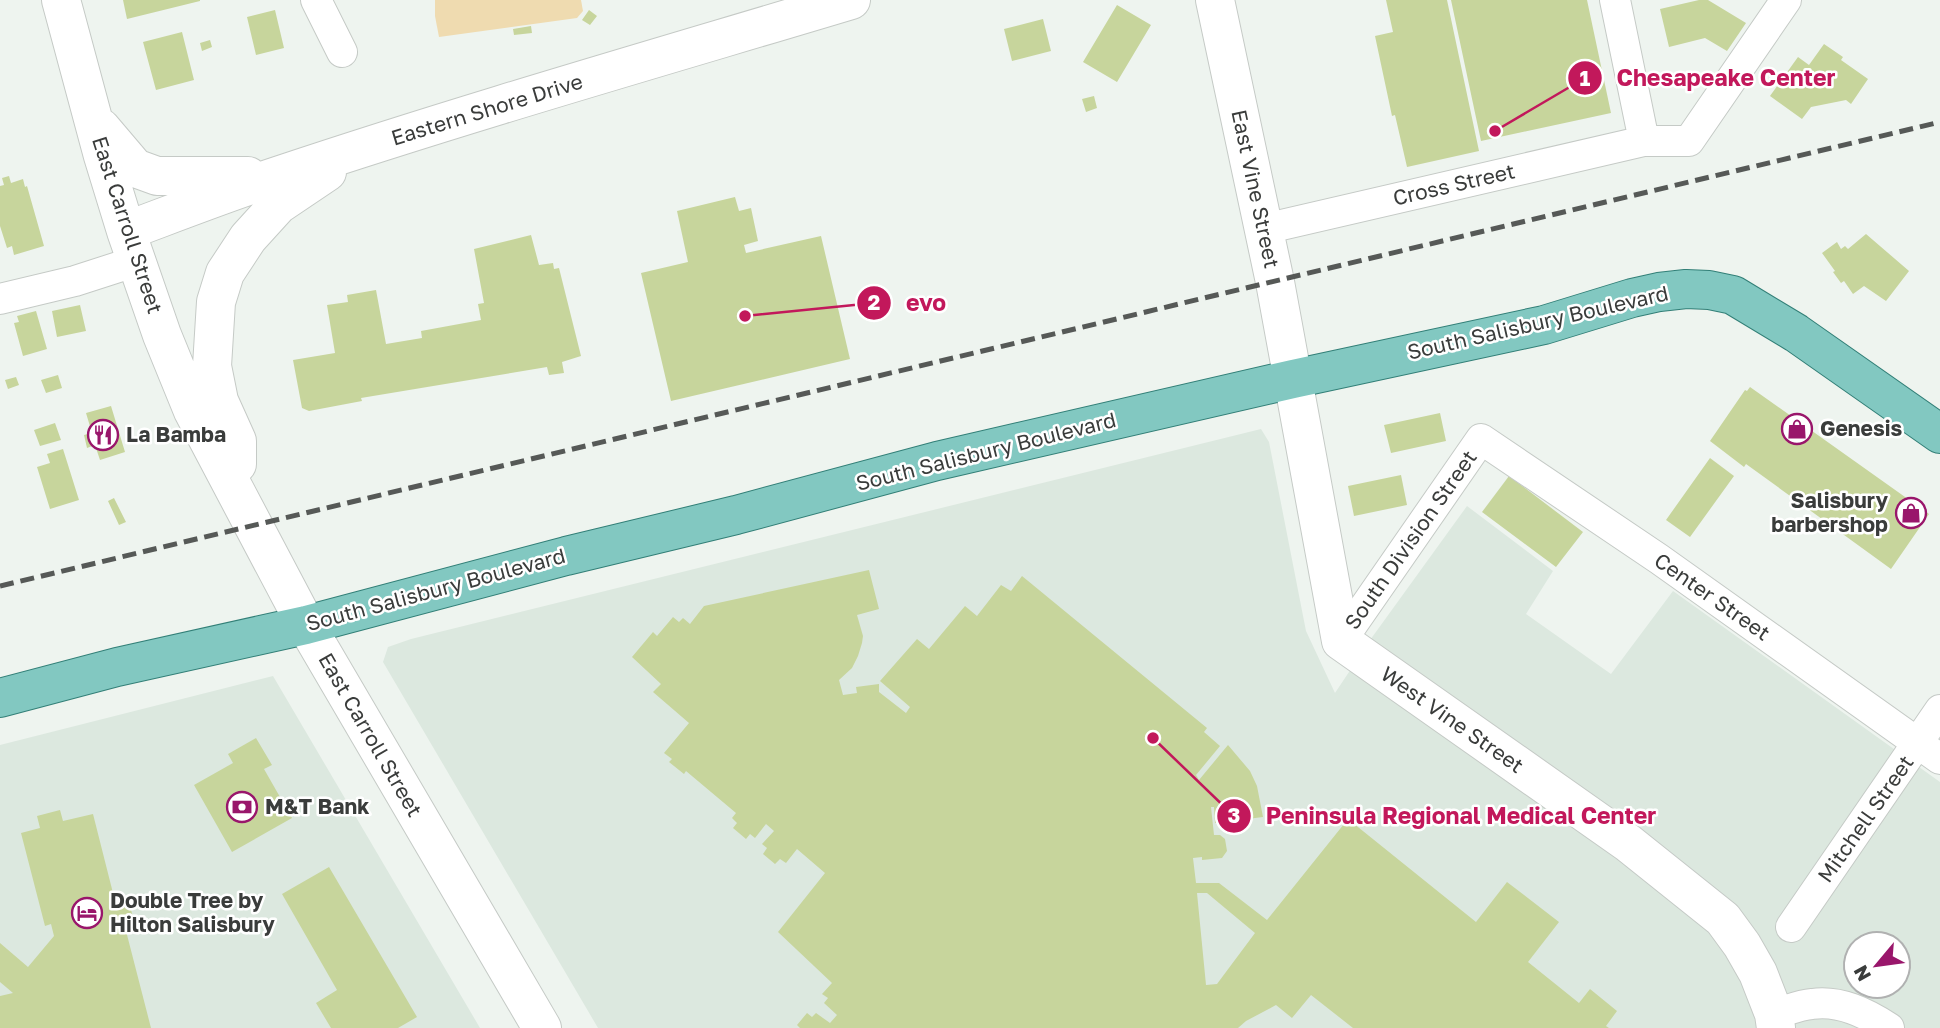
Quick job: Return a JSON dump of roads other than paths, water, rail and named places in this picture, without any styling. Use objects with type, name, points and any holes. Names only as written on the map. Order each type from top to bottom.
[{"type":"main road","name":"South Salisbury Boulevard","points":[[0,698],[117,667],[306,625],[937,461],[1293,379],[1544,325],[1659,292],[1686,289],[1733,295],[1796,333],[1940,434]]},
{"type":"street","name":"East Carroll Street","points":[[61,0],[131,246],[162,335],[193,411],[306,625],[542,1028]]},
{"type":"street","points":[[316,0],[342,52]]},
{"type":"street","name":"Eastern Shore Drive","points":[[131,246],[278,175],[541,92],[851,0]]},
{"type":"street","name":"East Vine Street","points":[[1215,0],[1293,379]]},
{"type":"street","points":[[1615,0],[1644,141],[1689,141],[1786,0]]},
{"type":"street","points":[[93,118],[135,168],[157,176],[278,175]]},
{"type":"street","name":"Cross Street","points":[[1264,229],[1644,141]]},
{"type":"street","points":[[237,497],[237,441],[219,401],[212,366],[216,302],[225,273],[248,238],[278,205],[362,149]]},
{"type":"street","points":[[0,299],[75,281],[131,246]]},
{"type":"street","points":[[1293,379],[1340,641]]},
{"type":"street","name":"South Division Street","points":[[1340,641],[1481,439]]},
{"type":"street","name":"Center Street","points":[[1481,439],[1659,559],[1929,751]]},
{"type":"street","name":"West Vine Street","points":[[1340,641],[1629,843],[1723,919],[1758,973],[1775,1021],[1812,1004],[1837,1004],[1863,1013],[1889,1028]]},
{"type":"street","name":"Mitchell Street","points":[[1791,927],[1929,751],[1940,710]]},
{"type":"railway","points":[[0,586],[1940,122]]},
{"type":"place","name":"Chesapeake Center","points":[[1495,131]]},
{"type":"place","name":"evo","points":[[745,316]]},
{"type":"place","name":"Genesis","points":[[1797,429]]},
{"type":"place","name":"La Bamba","points":[[103,435]]},
{"type":"place","name":"Salisbury barbershop","points":[[1911,513]]},
{"type":"place","name":"Peninsula Regional Medical Center","points":[[1153,738]]},
{"type":"place","name":"M&T Bank","points":[[242,807]]},
{"type":"place","name":"Double Tree by Hilton Salisbury","points":[[87,913]]}]
